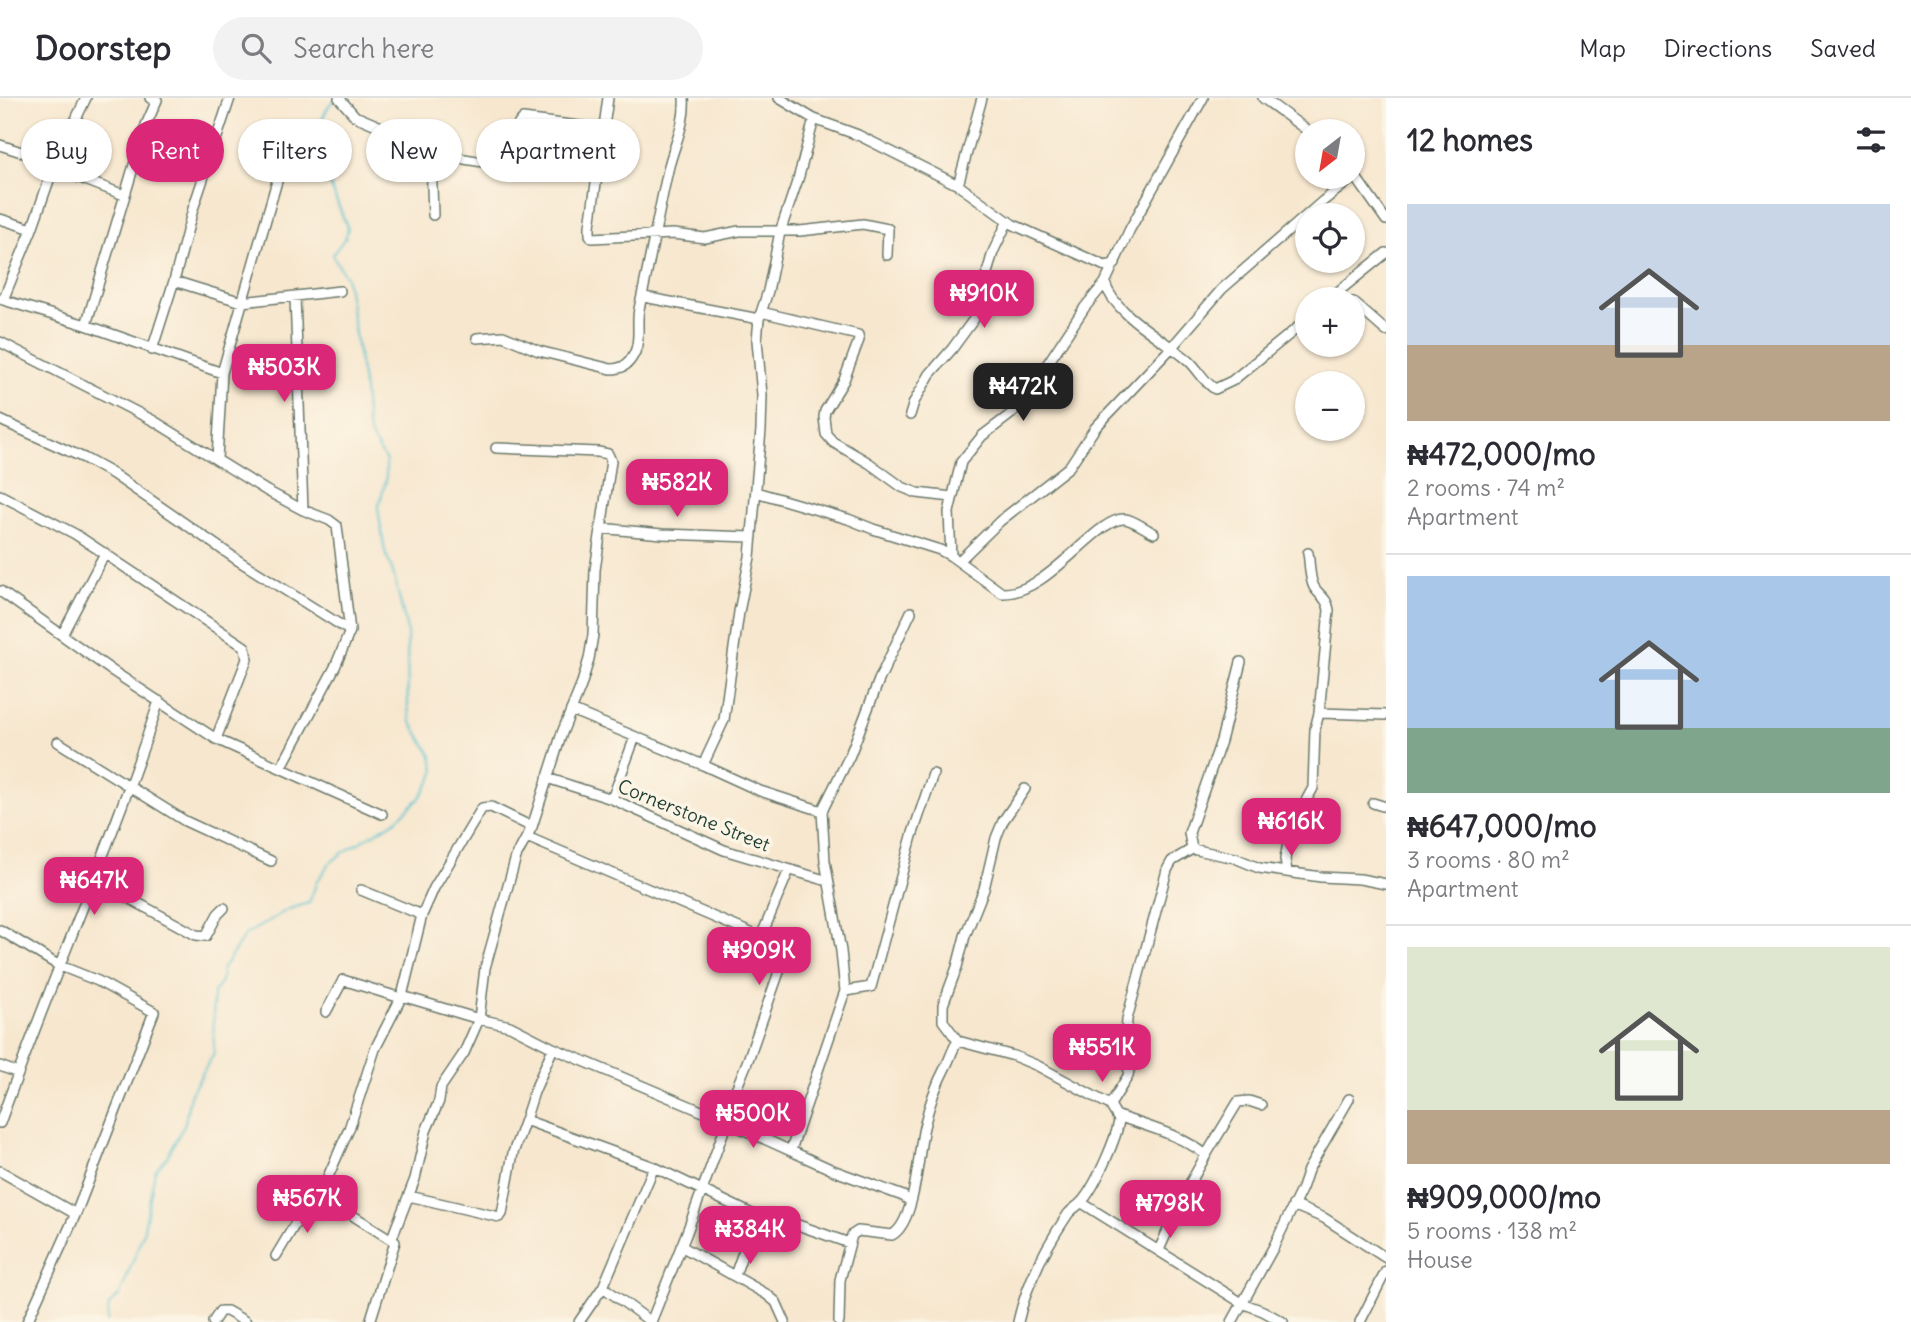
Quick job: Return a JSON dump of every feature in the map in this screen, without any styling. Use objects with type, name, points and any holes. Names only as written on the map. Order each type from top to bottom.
[{"type":"street","points":[[76,119],[86,98]]},
{"type":"street","points":[[86,325],[146,125],[157,100],[150,98]]},
{"type":"street","points":[[152,350],[193,209],[230,98]]},
{"type":"street","points":[[339,98],[355,116],[366,121]]},
{"type":"street","points":[[605,119],[608,98]]},
{"type":"street","points":[[477,338],[503,336],[539,351],[611,369],[622,368],[632,358],[638,344],[639,309],[670,164],[681,128],[684,98]]},
{"type":"street","points":[[779,98],[814,119],[858,135],[958,185],[1008,221],[1108,272]]},
{"type":"street","points":[[958,185],[982,98]]},
{"type":"street","points":[[955,558],[949,512],[961,462],[969,449],[1011,414],[1025,398],[1108,272],[1203,98]]},
{"type":"street","points":[[1263,98],[1295,121]]},
{"type":"street","points":[[703,765],[724,720],[752,537],[762,395],[757,340],[760,315],[768,291],[780,232],[814,119]]},
{"type":"street","points":[[0,145],[21,153]]},
{"type":"street","points":[[49,182],[2,300],[86,325],[222,373]]},
{"type":"street","points":[[93,182],[124,195]]},
{"type":"street","points":[[217,459],[222,373],[277,182]]},
{"type":"street","points":[[432,182],[433,215]]},
{"type":"street","points":[[597,182],[590,236],[594,238],[656,235],[705,238],[739,231],[780,232],[863,224],[888,229],[887,255]]},
{"type":"street","points":[[955,558],[1069,467],[1095,428],[1172,347],[1222,289],[1337,189]]},
{"type":"street","points":[[1364,189],[1386,220]]},
{"type":"street","points":[[0,219],[32,229]]},
{"type":"street","points":[[910,415],[914,402],[930,374],[974,319],[993,252],[1008,221]]},
{"type":"street","points":[[1343,287],[1386,253]]},
{"type":"street","points":[[1108,272],[1111,297],[1152,335],[1190,362],[1212,387],[1218,388],[1232,381],[1295,330]]},
{"type":"street","points":[[174,281],[242,302],[340,290]]},
{"type":"street","points":[[295,297],[303,510]]},
{"type":"street","points":[[643,297],[760,315],[858,335],[859,340],[844,380],[825,411],[826,434],[836,444],[902,487],[917,493],[952,497]]},
{"type":"street","points":[[1365,313],[1386,331]]},
{"type":"street","points":[[0,342],[154,421],[303,510],[329,520],[338,530],[350,631],[335,667],[281,768]]},
{"type":"street","points":[[0,420],[85,458],[113,474],[239,561],[350,631]]},
{"type":"street","points":[[391,1238],[415,1179],[426,1131],[439,1101],[441,1087],[464,1053],[479,1019],[489,950],[516,857],[532,827],[581,685],[591,647],[600,528],[611,461],[608,455],[598,452],[496,448]]},
{"type":"street","points":[[756,492],[848,519],[955,558],[999,592],[1008,593],[1046,578],[1084,543],[1119,519],[1128,520],[1154,533]]},
{"type":"street","points":[[0,495],[75,534],[247,650],[247,659],[239,682],[216,739]]},
{"type":"street","points":[[600,528],[752,537]]},
{"type":"street","points":[[62,635],[105,553]]},
{"type":"street","points":[[1287,872],[1285,859],[1297,817],[1313,788],[1315,729],[1319,713],[1329,606],[1312,583],[1308,553]]},
{"type":"street","points":[[0,590],[216,739],[382,814]]},
{"type":"street","points":[[792,1150],[845,992],[841,951],[825,861],[822,811],[850,755],[878,680],[911,612]]},
{"type":"street","points":[[1192,849],[1189,833],[1221,741],[1241,662]]},
{"type":"street","points":[[0,1123],[4,1100],[18,1073],[58,965],[94,879],[159,701]]},
{"type":"street","points":[[571,710],[760,791],[822,811]]},
{"type":"street","points":[[1319,713],[1386,715]]},
{"type":"street","points":[[612,799],[635,737]]},
{"type":"street","points":[[58,742],[128,788],[208,833],[271,861]]},
{"type":"street","points":[[845,992],[871,987],[912,836],[933,774]]},
{"type":"street","name":"Cornerstone Street","points":[[547,778],[612,799],[724,850],[828,881]]},
{"type":"street","points":[[1018,1322],[1029,1286],[1068,1214],[1082,1203],[1118,1128],[1118,1116],[1110,1105],[1038,1066],[1014,1056],[958,1041],[943,1021],[943,1005],[965,936],[984,889],[996,838],[1003,821],[1025,789]]},
{"type":"street","points":[[1373,803],[1386,807]]},
{"type":"street","points":[[276,1256],[307,1204],[320,1195],[349,1129],[375,1049],[401,997],[422,915],[482,808],[491,807],[532,827]]},
{"type":"street","points":[[527,837],[760,937]]},
{"type":"street","points":[[1110,1105],[1128,1076],[1131,1059],[1126,1040],[1127,1019],[1167,870],[1172,861],[1192,849],[1235,858],[1259,868],[1386,884]]},
{"type":"street","points":[[1271,870],[1285,859]]},
{"type":"street","points":[[603,1287],[651,1322],[702,1191],[780,969],[758,944],[789,870]]},
{"type":"street","points":[[94,879],[196,935],[206,936],[224,908]]},
{"type":"street","points":[[361,890],[422,915]]},
{"type":"street","points":[[0,930],[58,965],[98,981],[154,1012],[77,1211],[27,1322]]},
{"type":"street","points":[[326,1012],[343,980],[510,1026],[553,1048],[835,1171],[907,1199]]},
{"type":"street","points":[[839,1322],[840,1280],[849,1243],[855,1231],[895,1234],[907,1199],[914,1188],[924,1127],[936,1086],[958,1041]]},
{"type":"street","points":[[408,1196],[499,1217],[502,1214],[513,1153],[553,1048]]},
{"type":"street","points":[[0,1066],[18,1073]]},
{"type":"street","points":[[1231,1322],[1273,1248],[1303,1188],[1308,1170],[1349,1099]]},
{"type":"street","points":[[1159,1250],[1184,1194],[1238,1102],[1249,1101],[1261,1105]]},
{"type":"street","points":[[1118,1116],[1159,1129],[1206,1155]]},
{"type":"street","points":[[526,1120],[654,1167],[756,1216],[795,1224],[849,1243]]},
{"type":"street","points":[[579,1322],[603,1287],[654,1167]]},
{"type":"street","points":[[0,1171],[74,1213],[77,1211]]},
{"type":"street","points":[[320,1195],[395,1242],[370,1322]]},
{"type":"street","points":[[1082,1203],[1242,1303],[1283,1322]]},
{"type":"street","points":[[1293,1205],[1324,1219],[1386,1258]]},
{"type":"street","points":[[735,1275],[756,1216]]},
{"type":"street","points":[[681,1246],[735,1275],[772,1299],[778,1305],[784,1321]]},
{"type":"street","points":[[1360,1322],[1386,1271]]},
{"type":"street","points":[[213,1322],[220,1311],[227,1311],[246,1322]]},
{"type":"waterway","points":[[107,1322],[109,1305],[120,1295],[143,1234],[155,1171],[167,1157],[185,1123],[190,1095],[214,1053],[213,993],[221,982],[222,970],[245,935],[289,909],[309,903],[317,881],[329,864],[395,821],[419,799],[435,770],[432,756],[411,722],[408,708],[407,630],[393,572],[385,552],[378,509],[386,480],[386,461],[367,425],[346,277],[332,255],[345,238],[348,229],[330,185],[329,162],[319,147],[316,132],[329,105],[335,99]]}]
